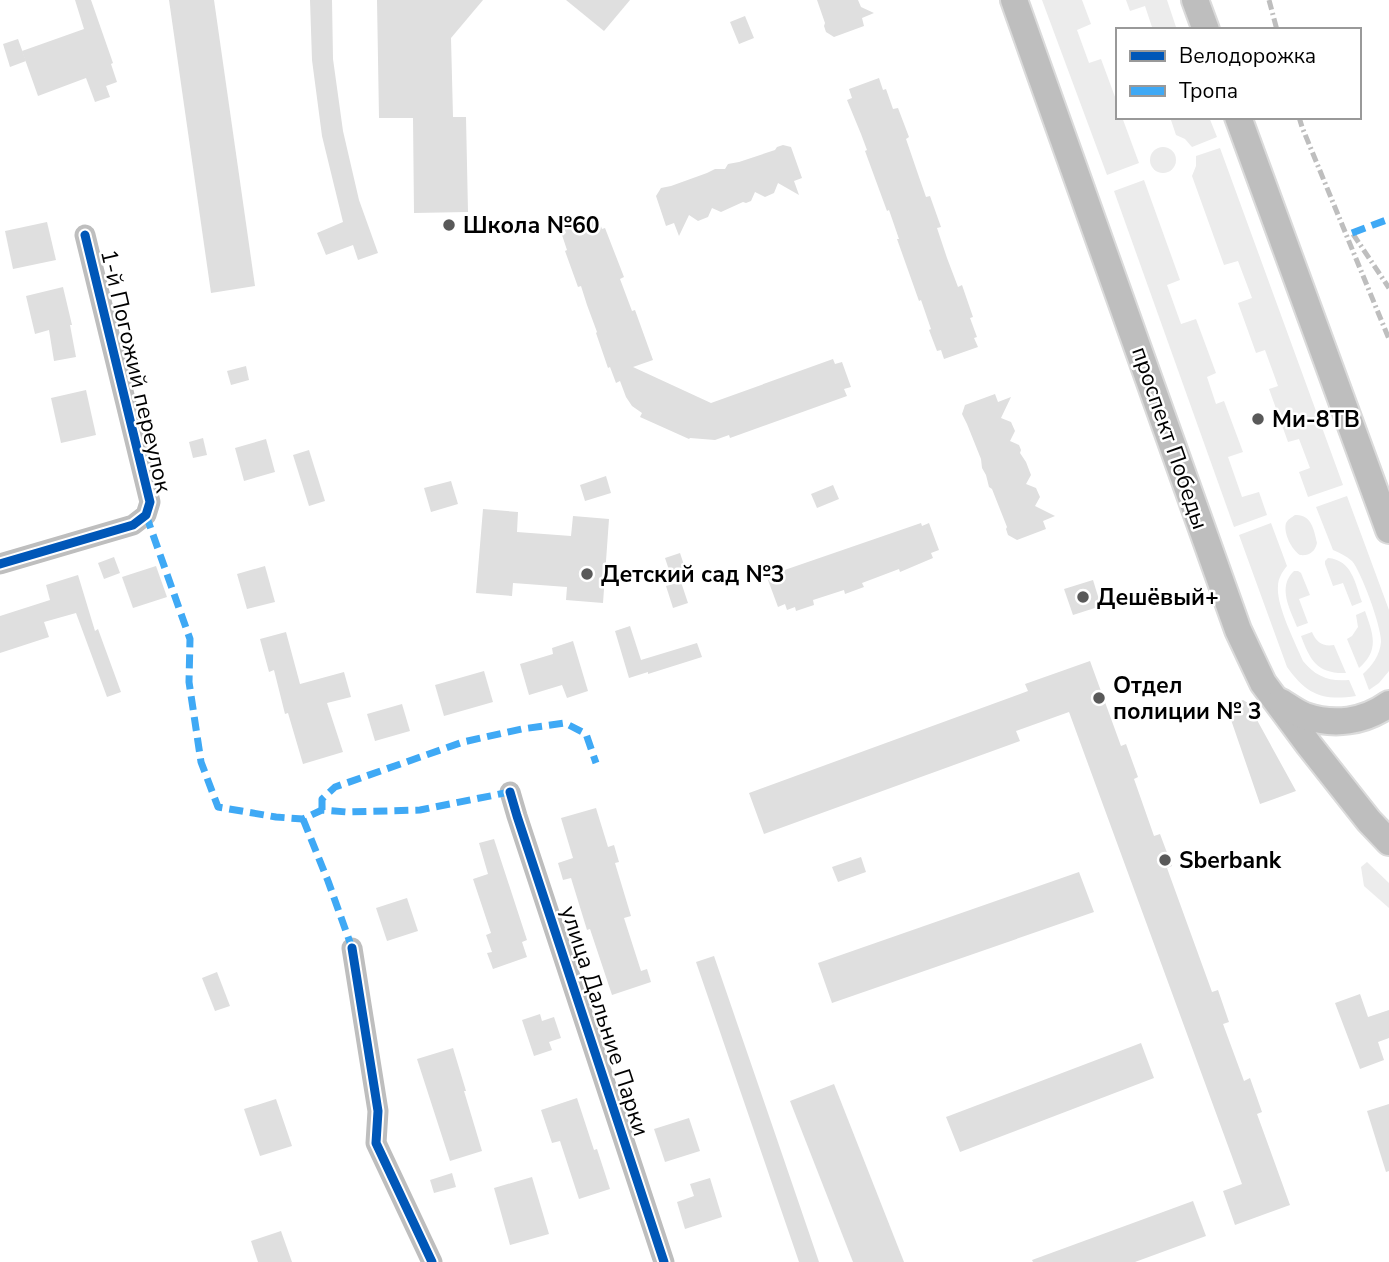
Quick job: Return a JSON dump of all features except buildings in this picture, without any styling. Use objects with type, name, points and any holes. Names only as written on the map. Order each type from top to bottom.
[{"type":"main road","name":"проспект Победы","points":[[1014,0],[1238,631],[1264,683],[1309,745],[1379,814],[1389,842]]},
{"type":"main road","points":[[1195,0],[1205,28]]},
{"type":"main road","points":[[1239,119],[1389,530]]},
{"type":"main road","points":[[1264,683],[1281,702],[1292,709],[1328,722],[1354,720],[1378,712],[1389,704]]},
{"type":"street","name":"1-й Погожий переулок","points":[[0,564],[133,524],[146,515],[150,502],[85,235]]},
{"type":"street","name":"улица Дальние Парки","points":[[510,792],[664,1262]]},
{"type":"street","points":[[352,948],[379,1111],[376,1143],[432,1262]]},
{"type":"shaded area","points":[[1042,0],[1082,0],[1091,24],[1077,30],[1089,63],[1101,59],[1116,100],[1116,119],[1123,119],[1139,163],[1107,175]]},
{"type":"shaded area","points":[[1126,0],[1167,0],[1176,28],[1152,28],[1145,6],[1130,11]]},
{"type":"shaded area","points":[[1171,119],[1210,119],[1217,137],[1192,147],[1185,139],[1176,135]]},
{"type":"shaded area","points":[[1163,147],[1172,151],[1176,160],[1172,169],[1163,173],[1154,169],[1150,160],[1154,151]]},
{"type":"shaded area","points":[[1220,148],[1343,485],[1308,497],[1299,472],[1310,468],[1299,439],[1288,442],[1269,389],[1278,386],[1265,350],[1256,353],[1238,303],[1252,298],[1238,261],[1224,265],[1192,176],[1196,156]]},
{"type":"shaded area","points":[[1144,180],[1180,280],[1167,285],[1181,324],[1196,319],[1216,373],[1207,377],[1216,404],[1224,401],[1243,452],[1228,457],[1242,497],[1259,492],[1267,515],[1234,527],[1114,191]]},
{"type":"shaded area","points":[[1347,496],[1389,610],[1389,671],[1369,690],[1363,674],[1372,664],[1381,642],[1375,613],[1352,561],[1333,550],[1316,507]]},
{"type":"shaded area","points":[[1295,515],[1305,517],[1313,528],[1317,543],[1309,554],[1297,553],[1287,536],[1286,523]]},
{"type":"shaded area","points":[[1271,523],[1287,566],[1278,583],[1280,603],[1303,661],[1312,671],[1323,677],[1349,680],[1356,696],[1334,698],[1317,694],[1302,684],[1287,667],[1239,535]]},
{"type":"shaded area","points":[[1328,558],[1347,568],[1362,602],[1352,606],[1343,583],[1333,586],[1325,564]]},
{"type":"shaded area","points":[[1294,571],[1301,573],[1310,595],[1299,599],[1308,623],[1297,627],[1286,598],[1286,584]]},
{"type":"shaded area","points":[[1365,611],[1373,641],[1370,655],[1359,668],[1347,639],[1358,627],[1356,615]]},
{"type":"shaded area","points":[[1312,632],[1320,643],[1334,645],[1346,673],[1328,671],[1316,664],[1301,636]]},
{"type":"shaded area","points":[[1367,862],[1389,883],[1389,908],[1364,886],[1361,867]]},
{"type":"railway","points":[[1269,0],[1276,28]]},
{"type":"railway","points":[[1300,119],[1389,339]]},
{"type":"railway","points":[[1353,234],[1389,288]]},
{"type":"marked path","points":[[1352,233],[1389,219]]},
{"type":"marked path","points":[[146,515],[190,639],[189,682],[201,762],[218,807],[303,819],[322,810],[420,810],[510,792]]},
{"type":"marked path","points":[[322,810],[322,799],[335,787],[463,742],[522,729],[565,723],[586,734],[596,763]]},
{"type":"marked path","points":[[303,819],[352,948]]},
{"type":"cycle path","points":[[0,564],[133,525],[146,515],[150,502],[85,235]]},
{"type":"cycle path","points":[[510,792],[664,1262]]},
{"type":"cycle path","points":[[352,948],[378,1111],[376,1143],[432,1262]]},
{"type":"place","name":"Школа №60","points":[[449,225]]},
{"type":"place","name":"Ми-8ТВ","points":[[1258,419]]},
{"type":"place","name":"Детский сад №3","points":[[587,574]]},
{"type":"place","name":"Дешёвый+","points":[[1083,597]]},
{"type":"place","name":"Отдел полиции № 3","points":[[1099,698]]},
{"type":"place","name":"Sberbank","points":[[1165,860]]}]
